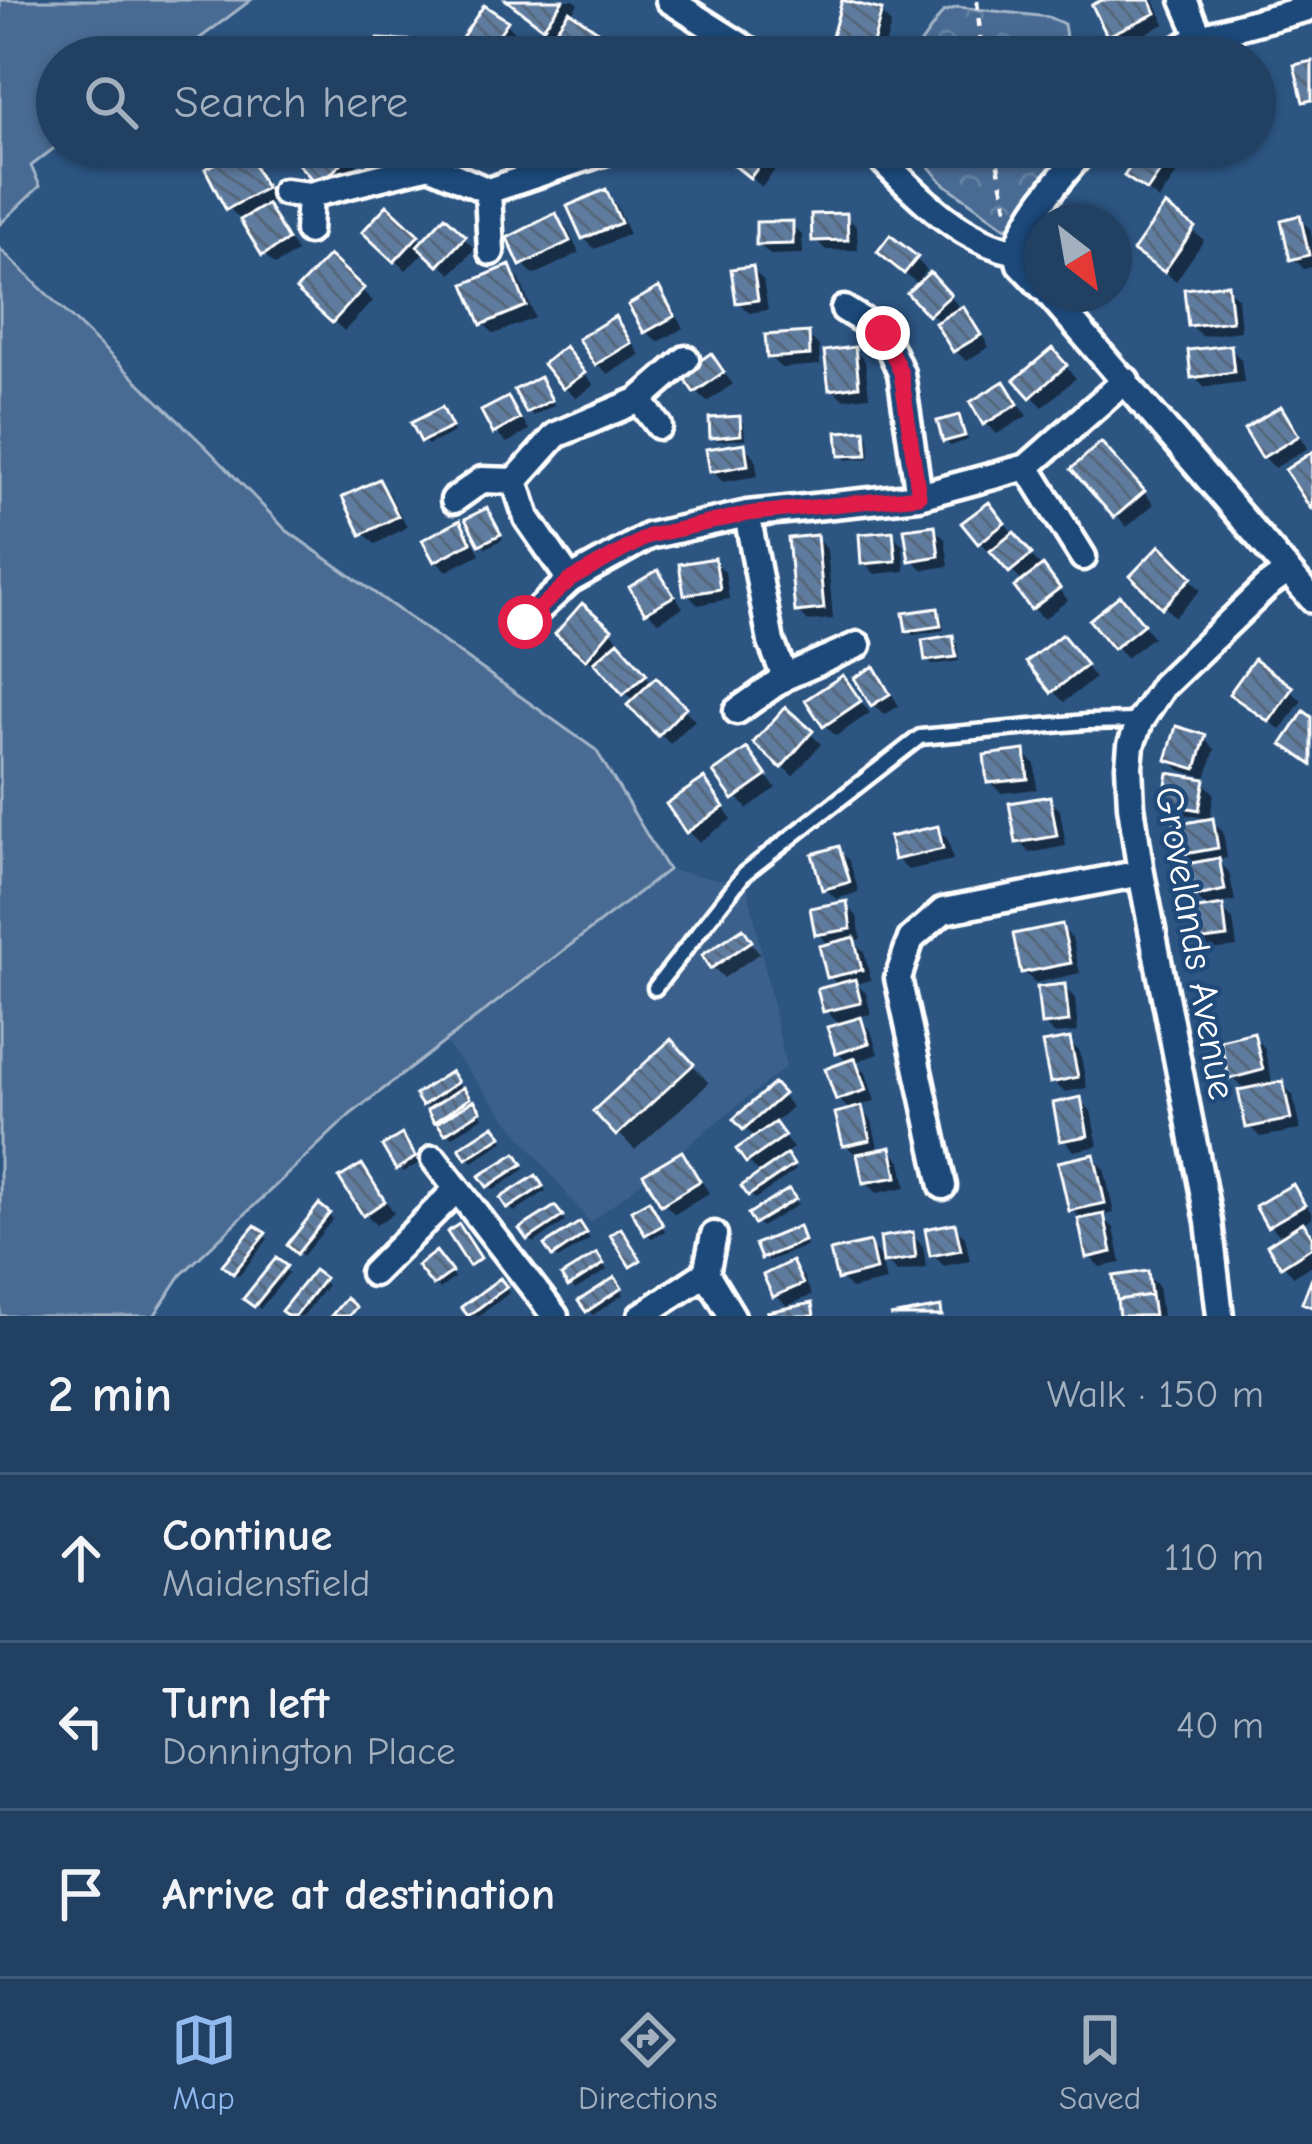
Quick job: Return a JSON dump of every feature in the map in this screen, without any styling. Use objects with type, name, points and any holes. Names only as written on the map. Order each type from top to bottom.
[{"type":"street","points":[[669,0],[714,36]]},
{"type":"street","points":[[1184,0],[1199,36]]},
{"type":"street","points":[[1203,36],[1312,7]]},
{"type":"street","points":[[308,231],[297,194],[415,168]]},
{"type":"street","points":[[436,168],[488,191],[555,168]]},
{"type":"street","points":[[891,168],[933,209],[973,237],[1017,252]]},
{"type":"street","points":[[1024,268],[1017,252],[1019,241],[1069,168]]},
{"type":"street","points":[[488,191],[490,253]]},
{"type":"street","points":[[844,309],[883,333],[901,373],[919,496]]},
{"type":"street","points":[[1065,312],[1312,599]]},
{"type":"street","points":[[515,482],[556,436],[639,400],[686,359]]},
{"type":"street","points":[[525,622],[570,580],[649,536],[747,514],[919,496],[1027,467],[1126,380]]},
{"type":"street","points":[[639,400],[659,426]]},
{"type":"street","points":[[1027,467],[1084,556]]},
{"type":"street","points":[[454,500],[482,480],[515,482]]},
{"type":"street","points":[[515,482],[527,518],[570,580]]},
{"type":"street","points":[[747,514],[771,642],[785,677]]},
{"type":"street","name":"Grovelands Avenue","points":[[1220,1316],[1209,1222],[1141,873],[1129,766],[1140,721],[1163,686],[1288,571]]},
{"type":"street","points":[[736,711],[785,677],[858,645]]},
{"type":"street","points":[[943,1186],[912,1104],[898,978],[911,939],[943,911],[1141,873]]},
{"type":"street","points":[[434,1160],[555,1316]]},
{"type":"street","points":[[374,1273],[456,1190]]},
{"type":"street","points":[[714,1235],[706,1273],[732,1316]]},
{"type":"street","points":[[640,1316],[706,1273]]},
{"type":"lane","points":[[655,988],[745,872],[920,737],[1140,721]]},
{"type":"path","points":[[977,0],[980,36]]},
{"type":"path","points":[[999,168],[1017,252]]},
{"type":"shaded area","points":[[668,870],[747,884],[786,1067],[590,1223],[445,1042]]},
{"type":"green space","points":[[0,0],[251,0],[203,36],[36,36],[36,162],[31,166],[40,186],[0,224]]},
{"type":"green space","points":[[958,7],[1048,17],[1064,24],[1066,36],[926,36],[943,12]]},
{"type":"green space","points":[[930,168],[1055,168],[1006,228],[943,183]]},
{"type":"green space","points":[[0,249],[286,530],[596,750],[668,870],[351,1114],[181,1275],[154,1316],[0,1316]]},
{"type":"building","points":[[506,0],[563,0],[543,28]]},
{"type":"building","points":[[842,0],[882,10],[875,36],[832,36]]},
{"type":"building","points":[[1102,0],[1150,0],[1156,13],[1107,36],[1092,5]]},
{"type":"building","points":[[484,5],[508,21],[498,36],[463,36]]},
{"type":"building","points":[[569,11],[605,36],[552,36]]},
{"type":"building","points":[[1312,61],[1312,100],[1303,102],[1294,65]]},
{"type":"building","points":[[256,168],[266,188],[226,210],[205,169]]},
{"type":"building","points":[[302,168],[337,168],[318,186]]},
{"type":"building","points":[[737,168],[758,168],[750,178]]},
{"type":"building","points":[[1130,168],[1163,168],[1147,191],[1124,176]]},
{"type":"building","points":[[606,189],[621,223],[582,239],[567,206]]},
{"type":"building","points":[[267,204],[288,240],[262,256],[240,220]]},
{"type":"building","points":[[387,205],[419,235],[394,262],[362,232]]},
{"type":"building","points":[[1165,205],[1195,227],[1164,272],[1133,251]]},
{"type":"building","points":[[556,213],[570,241],[520,266],[507,238]]},
{"type":"building","points":[[847,213],[848,240],[812,241],[811,214]]},
{"type":"building","points":[[1300,215],[1309,255],[1290,260],[1281,220]]},
{"type":"building","points":[[445,216],[466,236],[438,266],[417,246]]},
{"type":"building","points":[[793,221],[793,244],[756,245],[756,222]]},
{"type":"building","points":[[890,235],[918,257],[904,274],[877,252]]},
{"type":"building","points":[[329,255],[364,288],[332,323],[296,290]]},
{"type":"building","points":[[510,265],[526,306],[481,325],[464,284]]},
{"type":"building","points":[[753,266],[758,300],[736,303],[731,269]]},
{"type":"building","points":[[930,272],[951,295],[928,316],[907,293]]},
{"type":"building","points":[[1228,284],[1232,321],[1188,326],[1184,289]]},
{"type":"building","points":[[659,287],[675,316],[644,333],[628,305]]},
{"type":"building","points":[[963,306],[981,335],[953,352],[935,323]]},
{"type":"building","points":[[615,316],[631,343],[595,365],[578,339]]},
{"type":"building","points":[[809,332],[810,355],[767,358],[765,335]]},
{"type":"building","points":[[1231,345],[1234,372],[1191,378],[1188,350]]},
{"type":"building","points":[[565,346],[585,373],[563,389],[543,364]]},
{"type":"building","points":[[855,347],[859,386],[829,390],[824,351]]},
{"type":"building","points":[[1052,348],[1067,365],[1030,398],[1014,380]]},
{"type":"building","points":[[711,353],[724,372],[694,393],[681,374]]},
{"type":"building","points":[[540,377],[552,400],[526,413],[514,390]]},
{"type":"building","points":[[1004,381],[1018,404],[983,425],[970,402]]},
{"type":"building","points":[[508,397],[520,419],[493,434],[481,411]]},
{"type":"building","points":[[1281,406],[1299,436],[1262,458],[1244,429]]},
{"type":"building","points":[[442,407],[452,427],[421,442],[411,423]]},
{"type":"building","points":[[959,415],[965,436],[943,442],[937,421]]},
{"type":"building","points":[[740,416],[741,435],[710,438],[709,418]]},
{"type":"building","points":[[865,430],[867,455],[839,456],[837,432]]},
{"type":"building","points":[[1101,442],[1145,491],[1114,518],[1071,469]]},
{"type":"building","points":[[745,443],[748,465],[710,472],[706,449]]},
{"type":"building","points":[[1312,452],[1312,509],[1311,509],[1285,470]]},
{"type":"building","points":[[379,479],[398,516],[361,535],[342,497]]},
{"type":"building","points":[[989,502],[1005,523],[978,544],[961,523]]},
{"type":"building","points":[[487,508],[501,534],[479,545],[465,519]]},
{"type":"building","points":[[460,520],[471,542],[434,562],[422,540]]},
{"type":"building","points":[[935,525],[939,556],[909,561],[904,529]]},
{"type":"building","points":[[893,531],[896,561],[861,564],[859,534]]},
{"type":"building","points":[[1014,532],[1032,554],[1009,573],[990,551]]},
{"type":"building","points":[[817,535],[824,609],[795,612],[788,538]]},
{"type":"building","points":[[1160,545],[1192,577],[1162,608],[1130,576]]},
{"type":"building","points":[[715,558],[720,589],[684,595],[679,564]]},
{"type":"building","points":[[1043,565],[1060,588],[1031,610],[1014,587]]},
{"type":"building","points":[[658,570],[674,596],[645,613],[629,587]]},
{"type":"building","points":[[1120,595],[1144,624],[1113,649],[1089,620]]},
{"type":"building","points":[[582,603],[612,629],[586,660],[555,634]]},
{"type":"building","points":[[938,608],[941,626],[906,631],[903,613]]},
{"type":"building","points":[[1062,634],[1087,665],[1051,693],[1026,662]]},
{"type":"building","points":[[953,635],[956,657],[925,661],[922,640]]},
{"type":"building","points":[[618,641],[647,674],[623,695],[594,662]]},
{"type":"building","points":[[1254,659],[1293,687],[1269,722],[1229,694]]},
{"type":"building","points":[[874,666],[890,694],[871,706],[854,678]]},
{"type":"building","points":[[843,675],[861,701],[823,727],[805,700]]},
{"type":"building","points":[[656,677],[686,707],[658,736],[627,705]]},
{"type":"building","points":[[785,707],[813,731],[781,768],[753,743]]},
{"type":"building","points":[[1304,711],[1312,717],[1312,765],[1282,744]]},
{"type":"building","points":[[1176,726],[1206,735],[1196,769],[1166,760]]},
{"type":"building","points":[[747,748],[767,776],[733,800],[713,772]]},
{"type":"building","points":[[1025,750],[1028,779],[987,783],[984,755]]},
{"type":"building","points":[[1168,773],[1205,779],[1199,810],[1163,803]]},
{"type":"building","points":[[704,778],[724,807],[686,833],[666,804]]},
{"type":"building","points":[[1050,796],[1057,836],[1016,843],[1009,803]]},
{"type":"building","points":[[1213,818],[1218,848],[1179,855],[1174,825]]},
{"type":"building","points":[[938,826],[943,849],[894,860],[889,837]]},
{"type":"building","points":[[839,846],[850,882],[822,890],[812,854]]},
{"type":"building","points":[[1219,858],[1225,890],[1193,897],[1186,864]]},
{"type":"building","points":[[847,901],[851,929],[815,935],[810,908]]},
{"type":"building","points":[[1223,905],[1227,937],[1196,941],[1192,910]]},
{"type":"building","points":[[1062,924],[1071,963],[1021,973],[1013,934]]},
{"type":"building","points":[[743,928],[752,941],[710,969],[702,955]]},
{"type":"building","points":[[854,937],[862,970],[827,978],[819,946]]},
{"type":"building","points":[[855,979],[861,1003],[823,1012],[817,989]]},
{"type":"building","points":[[1065,984],[1069,1022],[1041,1025],[1037,987]]},
{"type":"building","points":[[861,1017],[869,1043],[836,1054],[827,1027]]},
{"type":"building","points":[[1254,1032],[1263,1070],[1229,1079],[1220,1040]]},
{"type":"building","points":[[1070,1038],[1078,1077],[1050,1083],[1042,1043]]},
{"type":"building","points":[[671,1039],[694,1064],[616,1136],[593,1111]]},
{"type":"building","points":[[855,1058],[866,1090],[836,1100],[825,1069]]},
{"type":"building","points":[[451,1071],[458,1082],[422,1106],[415,1095]]},
{"type":"building","points":[[1283,1081],[1291,1119],[1246,1128],[1238,1090]]},
{"type":"building","points":[[774,1083],[784,1094],[743,1130],[733,1119]]},
{"type":"building","points":[[463,1087],[470,1098],[434,1122],[427,1110]]},
{"type":"building","points":[[1081,1097],[1088,1136],[1060,1141],[1053,1103]]},
{"type":"building","points":[[474,1100],[481,1111],[445,1134],[437,1123]]},
{"type":"building","points":[[862,1106],[870,1140],[843,1146],[835,1113]]},
{"type":"building","points":[[775,1122],[785,1136],[746,1163],[736,1149]]},
{"type":"building","points":[[494,1125],[502,1136],[466,1159],[459,1148]]},
{"type":"building","points":[[402,1134],[416,1157],[396,1170],[382,1146]]},
{"type":"building","points":[[891,1147],[897,1177],[863,1183],[857,1154]]},
{"type":"building","points":[[682,1151],[700,1181],[661,1205],[643,1174]]},
{"type":"building","points":[[516,1153],[523,1164],[487,1187],[479,1176]]},
{"type":"building","points":[[787,1154],[794,1165],[748,1196],[741,1186]]},
{"type":"building","points":[[1094,1154],[1105,1203],[1069,1211],[1058,1162]]},
{"type":"building","points":[[362,1164],[385,1201],[363,1216],[339,1178]]},
{"type":"building","points":[[536,1175],[543,1186],[507,1209],[500,1198]]},
{"type":"building","points":[[1293,1184],[1305,1205],[1267,1227],[1255,1206]]},
{"type":"building","points":[[789,1189],[796,1199],[754,1224],[748,1214]]},
{"type":"building","points":[[649,1200],[663,1225],[645,1235],[631,1210]]},
{"type":"building","points":[[319,1204],[330,1213],[297,1254],[287,1245]]},
{"type":"building","points":[[555,1206],[563,1216],[527,1240],[519,1229]]},
{"type":"building","points":[[1104,1214],[1112,1252],[1086,1258],[1078,1219]]},
{"type":"building","points":[[580,1222],[587,1233],[552,1257],[544,1245]]},
{"type":"building","points":[[1303,1222],[1312,1236],[1312,1247],[1281,1267],[1267,1245]]},
{"type":"building","points":[[955,1223],[961,1250],[930,1256],[925,1229]]},
{"type":"building","points":[[459,1224],[481,1258],[469,1266],[447,1232]]},
{"type":"building","points":[[255,1225],[266,1233],[233,1274],[222,1265]]},
{"type":"building","points":[[799,1226],[804,1241],[761,1259],[755,1244]]},
{"type":"building","points":[[621,1228],[641,1260],[630,1267],[610,1235]]},
{"type":"building","points":[[913,1232],[916,1258],[883,1263],[880,1237]]},
{"type":"building","points":[[870,1242],[876,1270],[837,1280],[830,1251]]},
{"type":"building","points":[[436,1251],[452,1272],[433,1286],[417,1266]]},
{"type":"building","points":[[597,1253],[604,1264],[568,1287],[561,1276]]},
{"type":"building","points":[[276,1258],[287,1266],[254,1307],[243,1299]]},
{"type":"building","points":[[792,1261],[803,1284],[773,1297],[763,1275]]},
{"type":"building","points":[[314,1270],[325,1278],[295,1316],[288,1316],[281,1311]]},
{"type":"building","points":[[1148,1271],[1151,1295],[1117,1300],[1113,1276]]},
{"type":"building","points":[[615,1277],[622,1288],[586,1312],[578,1301]]},
{"type":"building","points":[[1312,1277],[1312,1307],[1302,1303]]},
{"type":"building","points":[[500,1278],[507,1287],[468,1316],[461,1307]]},
{"type":"building","points":[[1151,1295],[1154,1316],[1119,1316],[1117,1300]]},
{"type":"building","points":[[346,1298],[356,1307],[349,1316],[331,1316]]},
{"type":"building","points":[[812,1303],[814,1316],[768,1316],[767,1312]]},
{"type":"building","points":[[941,1307],[942,1316],[890,1316]]},
{"type":"route","points":[[525,622],[570,580],[649,536],[747,514],[919,496],[901,373],[883,333]]}]
